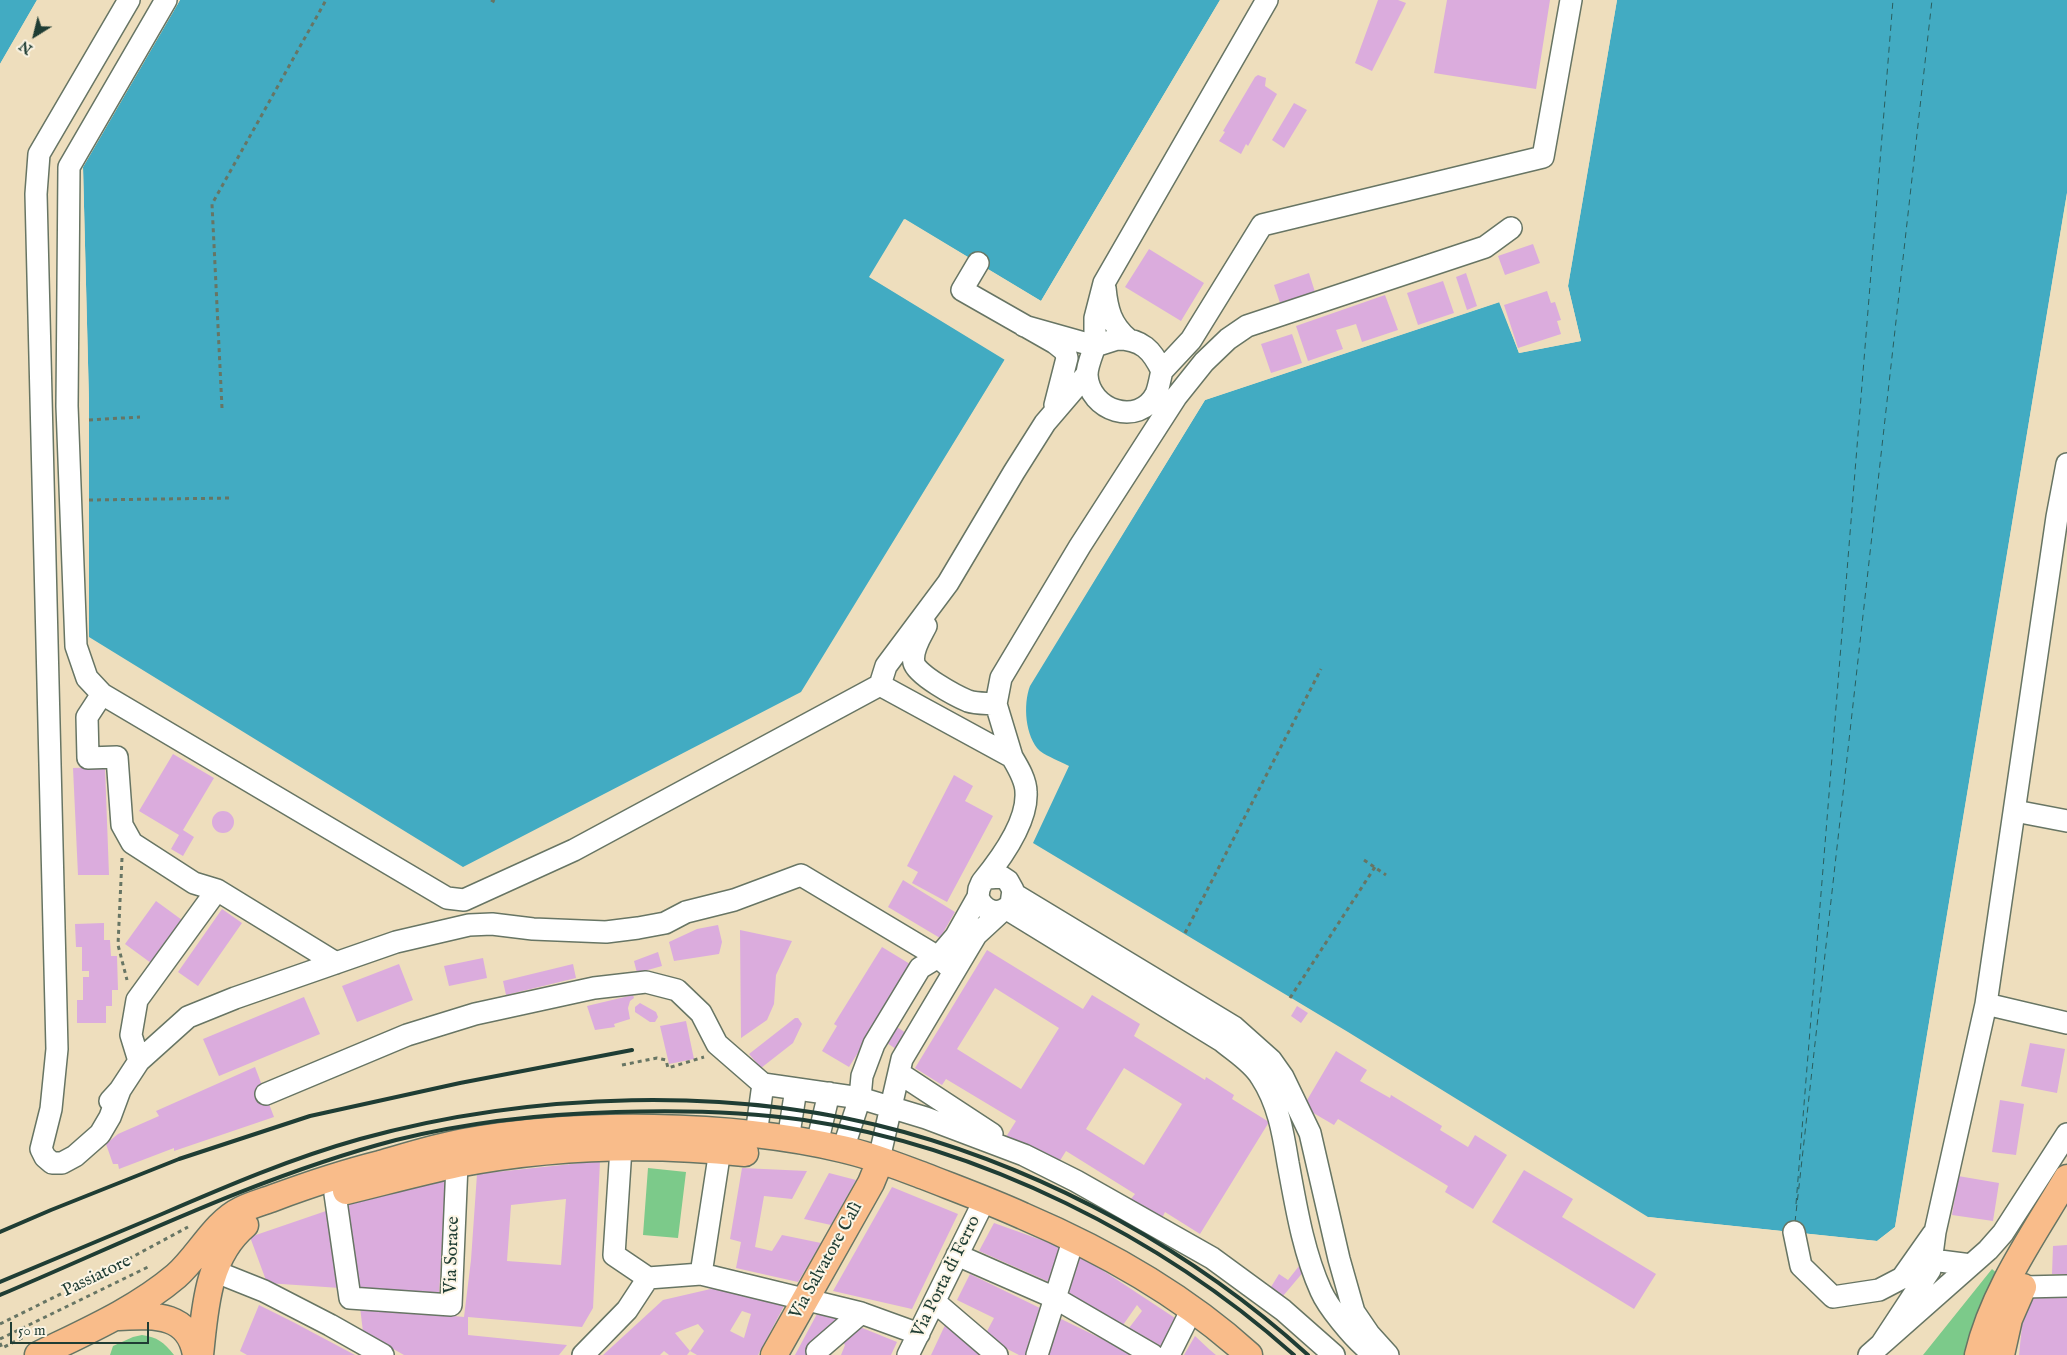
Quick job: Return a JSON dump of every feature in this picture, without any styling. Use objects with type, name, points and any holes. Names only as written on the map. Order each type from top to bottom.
[{"type":"main road","points":[[38,1355],[114,1317],[178,1275],[222,1224],[239,1211],[317,1182],[463,1142],[560,1131],[666,1130],[756,1135],[842,1149],[985,1199],[1074,1238],[1132,1269],[1192,1309],[1248,1355]]},
{"type":"main road","points":[[200,1355],[205,1307],[214,1271],[229,1242],[244,1225],[335,1194],[457,1164],[575,1149],[720,1150],[878,1162]]},
{"type":"main road","name":"Via Salvatore Calì","points":[[774,1355],[871,1183],[878,1162]]},
{"type":"main road","points":[[1978,1355],[1988,1322],[2006,1284],[2067,1178]]},
{"type":"main road","points":[[2001,1355],[2010,1319],[2031,1268],[2067,1205]]},
{"type":"main road","points":[[114,1317],[154,1315],[167,1319],[179,1325],[188,1334],[196,1355]]},
{"type":"street","points":[[129,0],[39,154],[36,194],[57,1049],[51,1109],[41,1150],[44,1157],[52,1163],[62,1163],[75,1156],[85,1146],[90,1127],[100,1110],[120,1090],[139,1061],[188,1017],[235,998],[396,942],[469,925],[492,924],[581,932],[606,932],[638,928],[665,923],[686,912],[734,900],[800,875],[946,964]]},
{"type":"street","points":[[166,0],[69,167],[67,406],[76,646],[86,678],[102,694],[446,898],[464,900],[574,850],[880,685],[886,666],[948,584]]},
{"type":"street","points":[[996,704],[969,701],[934,682],[919,671],[914,662],[915,648],[948,584],[1014,472],[1052,414],[1087,374],[1095,346],[1095,318],[1104,283],[1267,0]]},
{"type":"street","points":[[1159,364],[1191,340],[1262,225],[1543,157],[1572,0]]},
{"type":"street","points":[[878,1162],[902,1059],[946,964],[956,936],[980,890],[1014,834],[1024,809],[1026,792],[1021,771],[1012,756],[996,704],[1001,678],[1103,510],[1176,397],[1204,362],[1228,339],[1247,326],[1485,247],[1512,228]]},
{"type":"street","points":[[978,263],[962,290],[1055,343],[1065,351],[1067,358],[1052,414]]},
{"type":"street","points":[[1104,283],[1110,315],[1118,331],[1128,339]]},
{"type":"street","points":[[1024,326],[1055,333],[1095,346],[1117,339],[1139,342],[1148,348],[1159,364],[1156,394],[1146,405],[1131,412],[1114,411],[1100,403],[1090,390],[1087,374]]},
{"type":"street","points":[[1159,364],[1188,367],[1204,362]]},
{"type":"street","points":[[1103,510],[1135,442],[1143,422],[1146,405]]},
{"type":"street","points":[[1876,1349],[1930,1270],[1935,1232],[1986,1004],[2062,518],[2067,464]]},
{"type":"street","points":[[880,685],[1012,756]]},
{"type":"street","points":[[102,694],[87,717],[88,758],[117,757],[122,825],[132,843],[194,883],[217,890],[336,963]]},
{"type":"street","points":[[2015,811],[2067,821]]},
{"type":"street","points":[[842,1149],[860,1098],[862,1076],[874,1044],[920,968],[946,964],[1009,900],[1014,834]]},
{"type":"street","points":[[1009,900],[994,912],[987,910],[981,904],[980,890],[988,878],[1002,877],[1009,900],[1222,1041],[1260,1074],[1272,1095],[1279,1114],[1297,1211],[1309,1257],[1322,1293],[1357,1340],[1373,1355]]},
{"type":"street","points":[[139,1061],[131,1035],[137,1000],[217,890]]},
{"type":"street","points":[[464,900],[492,924]]},
{"type":"street","points":[[1009,900],[1234,1027],[1271,1060],[1283,1077],[1310,1133],[1339,1259],[1352,1305],[1369,1334],[1388,1355]]},
{"type":"street","points":[[266,1094],[407,1035],[466,1017],[594,988],[646,982],[677,990],[701,1013],[717,1044],[763,1084],[860,1098],[926,1118],[1024,1155],[1076,1181],[1212,1258],[1283,1310],[1334,1355]]},
{"type":"street","points":[[1986,1004],[2067,1024]]},
{"type":"street","points":[[899,1073],[1024,1155]]},
{"type":"street","points":[[756,1135],[763,1084]]},
{"type":"street","points":[[788,1140],[796,1089]]},
{"type":"street","points":[[817,1144],[829,1093]]},
{"type":"street","points":[[1876,1349],[1988,1250],[2003,1232],[2067,1134]]},
{"type":"street","points":[[622,1148],[614,1254],[648,1278],[701,1274],[726,1279],[861,1313],[919,1334]]},
{"type":"street","points":[[701,1274],[720,1150]]},
{"type":"street","name":"Via Sorace","points":[[350,1298],[451,1304],[457,1164]]},
{"type":"street","points":[[330,1325],[350,1298],[335,1194]]},
{"type":"street","name":"Via Porta di Ferro","points":[[908,1355],[985,1199]]},
{"type":"street","points":[[1794,1232],[1801,1266],[1833,1297],[1879,1290],[1902,1278],[1935,1232]]},
{"type":"street","points":[[1036,1355],[1074,1238]]},
{"type":"street","points":[[958,1255],[1055,1298],[1153,1355]]},
{"type":"street","points":[[1932,1260],[1972,1265]]},
{"type":"street","points":[[214,1271],[264,1291],[383,1355]]},
{"type":"street","points":[[583,1355],[627,1310],[648,1278]]},
{"type":"street","points":[[2023,1287],[2067,1286]]},
{"type":"street","points":[[934,1302],[997,1355]]},
{"type":"street","points":[[1169,1355],[1192,1309]]},
{"type":"street","points":[[817,1350],[861,1313]]},
{"type":"path","points":[[222,408],[212,204],[326,0]]},
{"type":"path","points":[[492,0],[497,3]]},
{"type":"path","points":[[89,420],[140,417]]},
{"type":"path","points":[[89,500],[233,498]]},
{"type":"path","points":[[1185,932],[1321,669]]},
{"type":"path","points":[[129,986],[118,945],[122,858],[132,843]]},
{"type":"path","points":[[1364,860],[1386,874]]},
{"type":"path","points":[[1290,998],[1375,867]]},
{"type":"path","points":[[622,1065],[657,1058],[666,1060],[668,1068],[703,1059],[717,1044]]},
{"type":"path","points":[[0,1324],[95,1277],[192,1225]]},
{"type":"path","name":"Passiatore","points":[[0,1339],[151,1266]]},
{"type":"path","points":[[0,1344],[2,1348]]},
{"type":"green space","points":[[648,1168],[686,1172],[678,1238],[643,1235]]},
{"type":"green space","points":[[1992,1269],[2000,1276],[1969,1355],[1923,1355]]},
{"type":"green space","points":[[142,1335],[160,1341],[174,1355],[110,1355],[113,1346]]},
{"type":"water","points":[[0,0],[37,0],[0,64]]},
{"type":"water","points":[[180,0],[1220,0],[1041,301],[905,219],[870,277],[1005,359],[801,692],[463,867],[89,637],[89,402],[83,167]]},
{"type":"water","points":[[1617,0],[2067,0],[2067,193],[1895,1227],[1877,1241],[1648,1217],[1348,1032],[1033,843],[1069,766],[1040,751],[1031,737],[1026,711],[1030,686],[1205,400],[1500,302],[1519,353],[1581,341],[1568,286]]},
{"type":"pier","points":[[37,0],[40,0],[0,67],[0,64]]},
{"type":"pier","points":[[177,0],[180,0],[83,167],[89,402],[89,637],[86,637],[86,402],[81,167]]},
{"type":"pier","points":[[1220,0],[1223,0],[1042,303],[1039,303],[905,222],[873,277],[1008,360],[867,590],[865,589],[1005,360],[869,277],[904,219],[1041,301]]},
{"type":"pier","points":[[1615,0],[1617,0],[1568,286],[1581,341],[1519,353],[1499,302],[1205,400],[1029,686],[1027,685],[1203,398],[1499,299],[1502,301],[1521,350],[1578,339],[1566,286]]},
{"type":"pier","points":[[2067,193],[2067,209],[2063,234],[1897,1228],[1877,1244],[1653,1220],[1648,1217],[1877,1241],[1895,1227]]},
{"type":"building","points":[[1378,0],[1398,0],[1406,3],[1372,71],[1355,63]]},
{"type":"building","points":[[1447,0],[1550,0],[1536,89],[1434,73]]},
{"type":"building","points":[[1258,75],[1266,78],[1265,86],[1277,94],[1248,146],[1246,144],[1241,154],[1219,141],[1225,132],[1223,131]]},
{"type":"building","points":[[1294,103],[1307,110],[1284,148],[1272,140]]},
{"type":"building","points":[[1533,244],[1540,263],[1505,275],[1498,256]]},
{"type":"building","points":[[1149,249],[1204,283],[1181,321],[1125,287]]},
{"type":"building","points":[[1309,273],[1315,292],[1280,303],[1274,285]]},
{"type":"building","points":[[1466,273],[1477,306],[1467,310],[1456,277]]},
{"type":"building","points":[[1443,281],[1454,313],[1418,325],[1407,293]]},
{"type":"building","points":[[1547,291],[1551,303],[1555,302],[1561,320],[1557,321],[1561,334],[1518,348],[1504,305]]},
{"type":"building","points":[[1385,295],[1398,330],[1362,342],[1356,324],[1336,330],[1343,349],[1308,361],[1296,326]]},
{"type":"building","points":[[1292,334],[1302,363],[1271,373],[1261,344]]},
{"type":"building","points":[[173,754],[214,778],[183,830],[194,837],[183,856],[171,849],[179,835],[139,811]]},
{"type":"building","points":[[105,767],[109,875],[78,875],[73,768]]},
{"type":"building","points":[[954,775],[973,786],[965,801],[993,816],[947,902],[912,883],[918,872],[907,866]]},
{"type":"building","points":[[223,811],[231,814],[234,822],[231,830],[223,833],[215,830],[212,822],[215,814]]},
{"type":"building","points":[[903,880],[955,912],[940,938],[888,907]]},
{"type":"building","points":[[156,901],[182,920],[151,963],[125,944]]},
{"type":"building","points":[[222,909],[242,923],[198,986],[178,972]]},
{"type":"building","points":[[104,923],[104,940],[110,940],[111,956],[117,956],[118,990],[112,990],[112,1006],[106,1006],[106,1023],[77,1023],[77,1000],[83,1000],[83,977],[89,977],[89,971],[82,971],[82,947],[76,947],[75,924]]},
{"type":"building","points":[[718,925],[722,942],[719,954],[674,961],[669,942],[697,929]]},
{"type":"building","points":[[740,930],[792,941],[776,975],[774,1004],[767,1020],[741,1038]]},
{"type":"building","points":[[882,947],[910,964],[894,989],[897,991],[849,1067],[822,1051],[837,1026],[834,1024]]},
{"type":"building","points":[[987,950],[1083,1009],[1092,995],[1140,1024],[1134,1036],[1205,1080],[1206,1077],[1234,1095],[1232,1099],[1269,1122],[1200,1234],[1165,1212],[1162,1218],[1131,1199],[1135,1194],[1066,1151],[1056,1167],[1006,1137],[1016,1121],[946,1079],[942,1085],[915,1068]],"holes":[[[995,988],[1059,1028],[1021,1089],[957,1049]],[[1124,1068],[1182,1104],[1144,1165],[1086,1129]]]},
{"type":"building","points":[[658,952],[662,966],[637,973],[634,961]]},
{"type":"building","points":[[483,958],[487,978],[449,986],[444,966]]},
{"type":"building","points":[[399,964],[413,1000],[357,1022],[342,986]]},
{"type":"building","points":[[573,964],[576,978],[506,995],[503,981]]},
{"type":"building","points":[[633,995],[634,998],[630,1001],[628,1008],[630,1019],[614,1024],[615,1027],[595,1030],[587,1006]]},
{"type":"building","points":[[304,997],[320,1034],[219,1076],[203,1039]]},
{"type":"building","points":[[640,1003],[656,1012],[658,1017],[655,1022],[650,1022],[635,1012],[635,1007]]},
{"type":"building","points":[[1297,1006],[1308,1013],[1301,1023],[1291,1016]]},
{"type":"building","points":[[795,1018],[798,1018],[802,1024],[793,1043],[761,1068],[749,1054]]},
{"type":"building","points":[[686,1021],[694,1059],[669,1064],[660,1026]]},
{"type":"building","points":[[897,1027],[909,1035],[899,1051],[887,1043]]},
{"type":"building","points":[[2030,1043],[2065,1049],[2057,1093],[2021,1086]]},
{"type":"building","points":[[1336,1051],[1367,1070],[1360,1081],[1390,1098],[1391,1095],[1442,1126],[1440,1130],[1468,1147],[1475,1135],[1507,1155],[1473,1209],[1445,1192],[1448,1186],[1338,1119],[1334,1125],[1303,1107]]},
{"type":"building","points":[[255,1067],[274,1117],[174,1151],[174,1148],[119,1169],[118,1164],[113,1164],[106,1144],[118,1134],[159,1116],[156,1111]]},
{"type":"building","points":[[2000,1100],[2024,1104],[2016,1155],[1992,1152]]},
{"type":"building","points":[[600,1161],[593,1308],[582,1327],[468,1317],[468,1335],[567,1345],[559,1355],[404,1355],[363,1332],[360,1307],[464,1317],[471,1260],[477,1174]],"holes":[[[566,1199],[561,1265],[507,1261],[511,1205]]]},
{"type":"building","points":[[742,1168],[807,1171],[792,1199],[764,1196],[755,1247],[772,1251],[782,1235],[821,1243],[798,1282],[736,1268],[741,1242],[730,1239]]},
{"type":"building","points":[[1524,1170],[1573,1199],[1562,1217],[1656,1274],[1634,1309],[1492,1222]]},
{"type":"building","points":[[829,1173],[856,1180],[831,1225],[804,1219]]},
{"type":"building","points":[[1958,1176],[1999,1183],[1993,1221],[1952,1215]]},
{"type":"building","points":[[446,1180],[439,1295],[360,1289],[347,1205]]},
{"type":"building","points":[[892,1187],[958,1214],[912,1309],[833,1291]]},
{"type":"building","points":[[326,1211],[340,1288],[267,1283],[250,1237]]},
{"type":"building","points":[[994,1223],[1061,1247],[1049,1282],[979,1251]]},
{"type":"building","points":[[2067,1245],[2067,1274],[2052,1274],[2053,1246]]},
{"type":"building","points":[[1078,1254],[1175,1318],[1161,1346],[1129,1328],[1142,1311],[1137,1305],[1123,1325],[1065,1292]]},
{"type":"building","points":[[1299,1266],[1305,1270],[1283,1296],[1271,1287],[1279,1274],[1288,1280]]},
{"type":"building","points":[[970,1274],[1044,1310],[1031,1355],[1019,1355],[984,1337],[994,1318],[957,1300]]},
{"type":"building","points":[[715,1288],[784,1306],[758,1355],[697,1355],[690,1351],[687,1355],[669,1355],[664,1351],[660,1355],[603,1355],[663,1300]],"holes":[[[742,1311],[751,1314],[744,1338],[730,1331]],[[698,1324],[704,1331],[690,1351],[675,1333]]]},
{"type":"building","points":[[2025,1297],[2067,1297],[2067,1355],[2019,1355]]},
{"type":"building","points":[[259,1305],[355,1355],[247,1355],[240,1351]]},
{"type":"building","points":[[818,1312],[847,1322],[808,1355],[795,1355]]},
{"type":"building","points":[[1057,1317],[1135,1355],[1047,1355]]},
{"type":"building","points":[[946,1323],[982,1355],[931,1355]]},
{"type":"building","points":[[855,1325],[897,1342],[891,1355],[841,1355],[845,1345],[842,1341]]},
{"type":"building","points":[[1195,1336],[1210,1350],[1216,1355],[1184,1355]]},
{"type":"ferry route","points":[[1796,1204],[1893,0]]},
{"type":"ferry route","points":[[1795,1222],[1932,0]]},
{"type":"railway","points":[[0,1232],[179,1159],[310,1116],[460,1083],[632,1050]]},
{"type":"railway","points":[[0,1282],[260,1173],[360,1139],[425,1123],[493,1111],[562,1104],[632,1100],[701,1101],[770,1107],[838,1117],[904,1132],[959,1149],[1013,1170],[1067,1193],[1119,1220],[1169,1250],[1218,1282],[1308,1355]]},
{"type":"railway","points":[[0,1295],[245,1190],[345,1155],[396,1140],[450,1128],[533,1117],[616,1112],[710,1112],[804,1120],[870,1133],[936,1151],[1002,1175],[1066,1203],[1127,1236],[1186,1272],[1242,1312],[1294,1355]]}]
